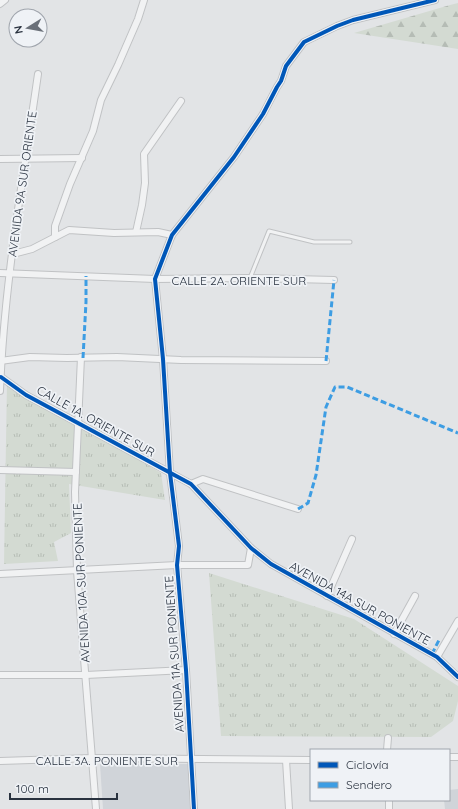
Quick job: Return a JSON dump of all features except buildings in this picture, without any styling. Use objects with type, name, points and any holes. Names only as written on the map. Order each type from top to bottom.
[{"type":"street","points":[[0,4],[5,0]]},
{"type":"street","points":[[55,237],[55,226],[93,131],[102,100],[138,19],[144,0]]},
{"type":"street","points":[[155,279],[172,235],[234,158],[263,114],[281,81],[286,66],[304,42],[353,20],[435,0]]},
{"type":"street","name":"AVENIDA 9A SUR ORIENTE","points":[[0,390],[0,361],[9,272],[38,74]]},
{"type":"street","points":[[136,232],[145,183],[144,154],[181,101]]},
{"type":"street","points":[[0,159],[82,158]]},
{"type":"street","points":[[12,254],[32,249],[69,230],[114,233],[158,232],[172,235]]},
{"type":"street","name":"CALLE 2A. ORIENTE SUR","points":[[0,273],[9,272],[155,279],[249,278],[334,280]]},
{"type":"street","name":"AVENIDA 11A SUR PONIENTE","points":[[155,279],[163,359],[170,473],[179,546],[177,565],[186,670],[194,809]]},
{"type":"street","points":[[0,361],[30,357],[117,356],[182,360],[326,361]]},
{"type":"street","name":"AVENIDA 10A SUR PONIENTE","points":[[81,357],[76,472],[77,571],[96,809]]},
{"type":"street","name":"CALLE 1A. ORIENTE SUR","points":[[0,377],[26,395],[191,484],[251,548]]},
{"type":"street","points":[[0,470],[76,472]]},
{"type":"street","points":[[191,484],[203,479],[298,509]]},
{"type":"street","points":[[328,596],[352,540]]},
{"type":"street","points":[[0,574],[177,565],[248,565],[251,548]]},
{"type":"street","name":"AVENIDA 14A SUR PONIENTE","points":[[251,548],[271,564],[437,657],[458,677]]},
{"type":"street","points":[[394,634],[415,596]]},
{"type":"street","points":[[437,657],[458,621]]},
{"type":"street","points":[[0,676],[86,676],[186,670]]},
{"type":"street","points":[[387,749],[388,738]]},
{"type":"street","name":"CALLE 3A. PONIENTE SUR","points":[[0,761],[93,758],[310,760]]},
{"type":"street","points":[[286,760],[289,809]]},
{"type":"lane","points":[[249,278],[269,231],[314,242],[350,242]]},
{"type":"shaded area","points":[[100,764],[189,764],[191,809],[103,809]]},
{"type":"shaded area","points":[[458,789],[458,809],[445,809],[444,801],[450,801],[450,790]]},
{"type":"green space","points":[[458,3],[458,49],[354,33],[450,5]]},
{"type":"green space","points":[[7,381],[161,473],[165,500],[69,484],[71,533],[54,542],[58,561],[4,564]]},
{"type":"green space","points":[[209,573],[354,619],[458,686],[458,701],[453,721],[431,737],[221,736]]},
{"type":"marked path","points":[[83,358],[86,276]]},
{"type":"marked path","points":[[326,361],[334,280]]},
{"type":"marked path","points":[[298,509],[308,503],[316,475],[326,407],[335,387],[347,387],[458,433]]},
{"type":"marked path","points":[[432,654],[440,638]]},
{"type":"cycle path","points":[[194,809],[186,670],[177,565],[179,546],[170,473],[163,359],[155,279],[172,235],[234,157],[263,114],[281,81],[286,66],[304,42],[353,20],[435,0]]},
{"type":"cycle path","points":[[1,377],[26,395],[191,484],[251,548],[271,564],[437,657],[458,677]]}]
